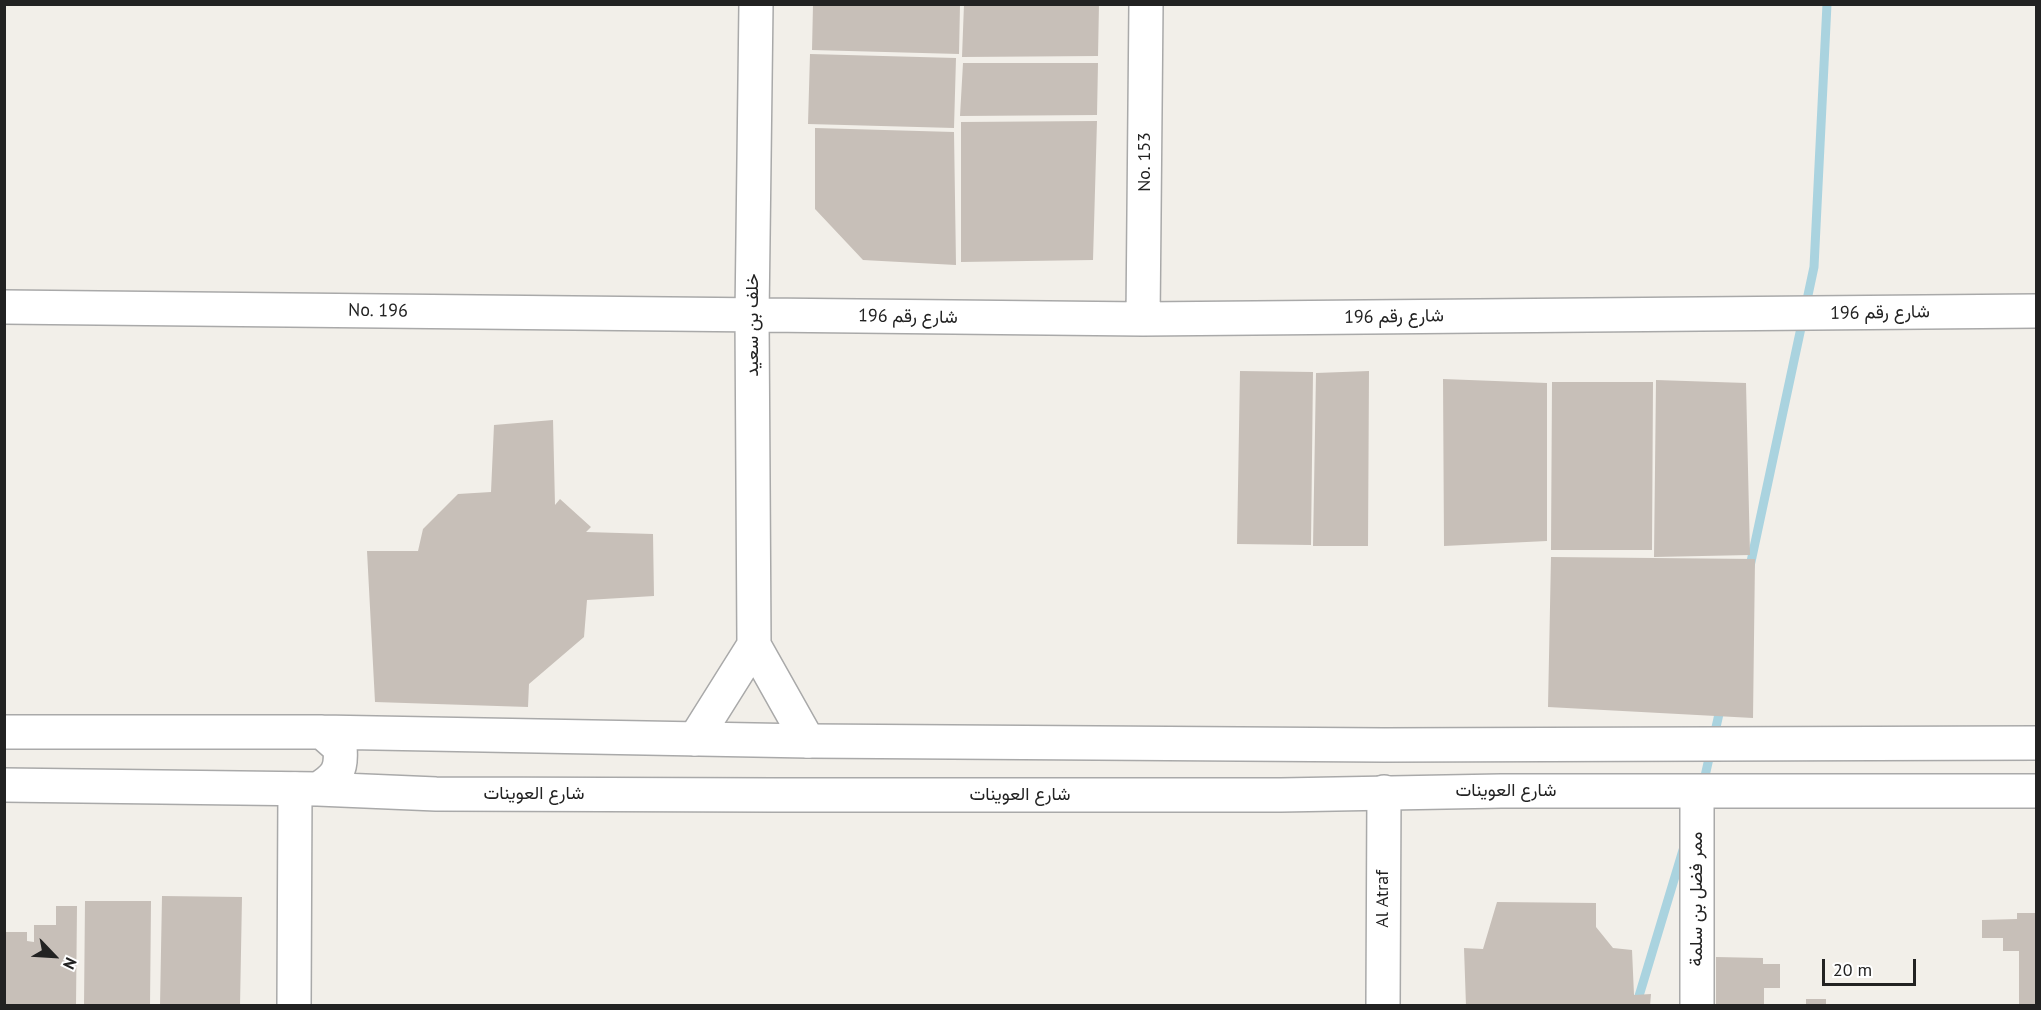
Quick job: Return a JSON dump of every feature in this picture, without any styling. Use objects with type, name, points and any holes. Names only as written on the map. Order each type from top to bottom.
[{"type":"street","name":"خلف بن سعيد","points":[[756,4],[752,316],[754,645],[808,741]]},
{"type":"street","name":"No. 153","points":[[1143,320],[1146,4]]},
{"type":"street","name":"No. 196","points":[[4,307],[752,316]]},
{"type":"street","name":"شارع رقم 196","points":[[752,316],[1143,320],[2037,311]]},
{"type":"street","points":[[695,739],[754,645]]},
{"type":"street","points":[[4,732],[322,732],[808,741],[1455,744],[2037,743]]},
{"type":"street","points":[[294,1005],[307,789],[333,780],[341,764],[340,748],[322,732]]},
{"type":"street","points":[[1324,793],[1327,743]]},
{"type":"street","points":[[1452,791],[1455,744]]},
{"type":"street","name":"شارع العوينات","points":[[4,785],[307,789],[436,794],[774,795],[1452,791],[2037,791]]},
{"type":"street","name":"Al Atraf","points":[[1383,1005],[1384,792]]},
{"type":"street","name":"ممر فضل بن سلمة","points":[[1697,792],[1697,1005]]},
{"type":"building","points":[[964,4],[1099,4],[1098,56],[962,57]]},
{"type":"building","points":[[813,5],[960,5],[959,54],[812,50]]},
{"type":"building","points":[[810,54],[956,58],[954,128],[808,124]]},
{"type":"building","points":[[963,63],[1098,63],[1097,115],[960,116]]},
{"type":"building","points":[[1097,121],[1093,260],[961,262],[961,122]]},
{"type":"building","points":[[815,128],[954,132],[956,265],[863,260],[815,209]]},
{"type":"building","points":[[1240,371],[1313,372],[1311,545],[1237,544]]},
{"type":"building","points":[[1369,371],[1368,546],[1313,546],[1316,373]]},
{"type":"building","points":[[1443,379],[1547,383],[1547,541],[1444,546]]},
{"type":"building","points":[[1656,380],[1746,383],[1750,555],[1654,557]]},
{"type":"building","points":[[1552,382],[1653,382],[1652,550],[1551,550]]},
{"type":"building","points":[[553,420],[555,505],[560,499],[591,527],[586,532],[653,534],[654,596],[587,600],[584,637],[529,684],[528,707],[375,702],[367,551],[418,551],[423,529],[458,494],[491,492],[494,425]]},
{"type":"building","points":[[1551,557],[1755,559],[1753,718],[1548,707]]},
{"type":"building","points":[[162,896],[242,897],[240,1006],[160,1006]]},
{"type":"building","points":[[85,901],[151,901],[150,1006],[84,1006]]},
{"type":"building","points":[[1497,902],[1596,903],[1596,927],[1613,948],[1632,950],[1634,995],[1651,994],[1650,1006],[1466,1006],[1464,948],[1483,949]]},
{"type":"building","points":[[56,906],[77,906],[76,1006],[4,1006],[4,932],[27,932],[27,941],[34,942],[34,925],[56,925]]},
{"type":"building","points":[[2017,913],[2036,913],[2036,1006],[2019,1006],[2019,951],[2003,951],[2003,938],[1982,938],[1982,920],[2017,919]]},
{"type":"building","points":[[1716,957],[1763,958],[1763,964],[1780,964],[1780,988],[1764,988],[1764,1006],[1716,1006]]},
{"type":"building","points":[[1806,999],[1826,999],[1826,1006],[1806,1006]]},
{"type":"waterway","points":[[1749,571],[1814,267],[1827,4]]},
{"type":"waterway","points":[[1703,785],[1721,705]]},
{"type":"waterway","points":[[1636,1006],[1683,850]]}]
